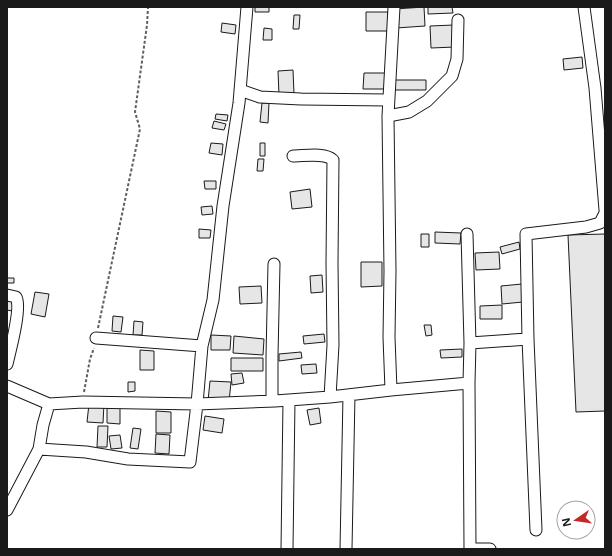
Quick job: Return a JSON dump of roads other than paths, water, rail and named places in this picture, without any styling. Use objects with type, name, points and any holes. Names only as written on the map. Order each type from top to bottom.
[{"type":"street","points":[[39,449],[86,452],[128,459],[190,462],[202,346],[213,300],[223,206],[240,90],[247,7]]},
{"type":"street","points":[[391,390],[389,337],[390,271],[388,100],[394,7]]},
{"type":"street","points":[[536,530],[528,339],[526,234],[586,227],[600,223],[605,212],[595,88],[584,7]]},
{"type":"street","points":[[388,116],[410,112],[427,101],[452,76],[457,59],[458,20]]},
{"type":"street","points":[[240,90],[260,97],[388,100]]},
{"type":"street","points":[[293,156],[322,155],[329,156],[333,160],[333,346],[330,397]]},
{"type":"street","points":[[467,234],[470,343],[470,549]]},
{"type":"street","points":[[272,401],[274,264]]},
{"type":"street","points":[[7,295],[16,297],[18,310],[7,364]]},
{"type":"street","points":[[96,338],[202,346]]},
{"type":"street","points":[[470,343],[528,339]]},
{"type":"street","points":[[7,386],[49,404],[82,402],[197,404],[330,397],[469,383]]},
{"type":"street","points":[[346,549],[349,395]]},
{"type":"street","points":[[287,549],[288,400]]},
{"type":"street","points":[[7,510],[39,449],[43,425],[49,404]]},
{"type":"street","points":[[476,549],[490,549]]}]
